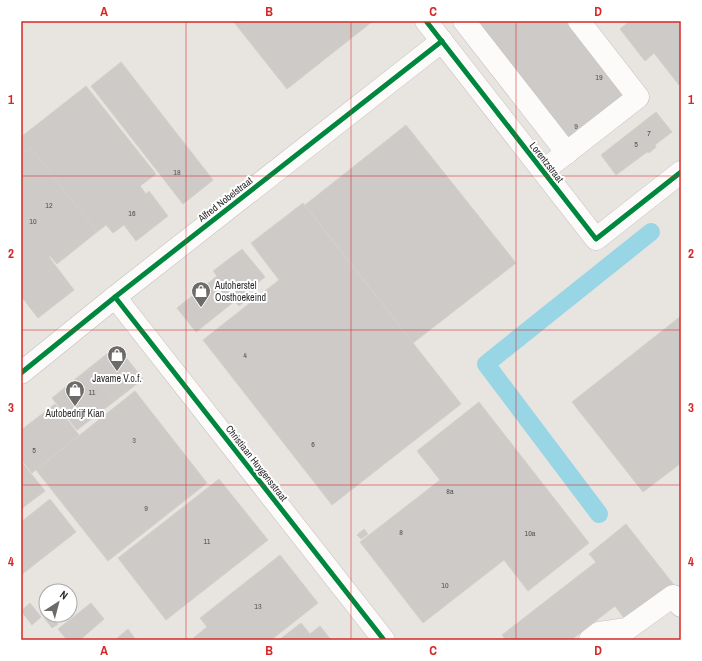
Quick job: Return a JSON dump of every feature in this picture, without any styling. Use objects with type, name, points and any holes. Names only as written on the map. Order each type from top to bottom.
[{"type":"street","name":"Lorentzstraat","points":[[426,21],[596,239],[678,182]]},
{"type":"street","name":"Lorentzstraat","points":[[543,171],[638,97],[579,21]]},
{"type":"street","points":[[447,48],[470,29],[567,152]]},
{"type":"street","name":"Alfred Nobelstraat","points":[[21,373],[115,297],[447,48]]},
{"type":"street","name":"Christiaan Huygensstraat","points":[[115,297],[384,640]]},
{"type":"street","points":[[590,640],[600,633],[627,629],[673,596],[681,606]]},
{"type":"building","points":[[233,21],[373,21],[287,89]]},
{"type":"building","points":[[476,21],[570,21],[627,96],[569,141]]},
{"type":"building","points":[[630,21],[681,21],[681,83],[679,85],[654,53],[645,61],[620,29]]},
{"type":"building","points":[[121,62],[213,180],[183,204],[91,86]]},
{"type":"building","points":[[86,86],[156,174],[140,186],[146,194],[149,191],[168,216],[136,241],[124,225],[113,233],[106,225],[97,232],[30,147],[21,154],[21,137]]},
{"type":"building","points":[[656,112],[672,132],[655,145],[656,147],[649,153],[647,152],[616,175],[601,155]]},
{"type":"building","points":[[406,125],[516,263],[413,343],[305,205]]},
{"type":"building","points":[[30,147],[97,232],[57,264],[50,256],[49,257],[74,290],[38,318],[21,296],[21,154]]},
{"type":"building","points":[[303,203],[461,404],[332,505],[203,340],[279,280],[251,243]]},
{"type":"building","points":[[242,249],[265,277],[196,332],[177,308],[217,276],[213,271]]},
{"type":"building","points":[[243,296],[246,300],[239,306],[235,302]]},
{"type":"building","points":[[681,316],[681,463],[643,492],[572,402]]},
{"type":"building","points":[[117,346],[143,379],[115,401],[89,368]]},
{"type":"building","points":[[89,368],[115,401],[77,430],[52,398]]},
{"type":"building","points":[[135,391],[207,483],[108,561],[36,470]]},
{"type":"building","points":[[479,402],[589,543],[528,591],[504,560],[423,623],[360,542],[440,480],[417,451]]},
{"type":"building","points":[[55,404],[79,435],[32,473],[21,459],[21,430]]},
{"type":"building","points":[[21,461],[45,491],[21,509]]},
{"type":"building","points":[[219,479],[268,540],[166,620],[118,558]]},
{"type":"building","points":[[50,499],[76,532],[21,575],[21,522]]},
{"type":"building","points":[[626,524],[674,585],[627,622],[615,606],[571,640],[506,640],[502,635],[596,562],[589,554]]},
{"type":"building","points":[[364,529],[368,534],[361,539],[357,535]]},
{"type":"building","points":[[280,555],[318,603],[271,640],[191,640],[207,627],[200,618]]},
{"type":"building","points":[[30,603],[38,613],[38,620],[32,625],[21,611]]},
{"type":"building","points":[[91,603],[104,619],[80,640],[67,640],[58,629],[66,623],[78,623],[78,613]]},
{"type":"building","points":[[48,623],[57,623],[58,624],[52,628]]},
{"type":"building","points":[[301,623],[310,634],[320,626],[331,640],[279,640]]},
{"type":"building","points":[[128,629],[136,640],[115,640]]},
{"type":"waterway","points":[[599,514],[486,364],[651,232]]},
{"type":"cycle path","points":[[426,21],[596,239],[681,172]]},
{"type":"cycle path","points":[[21,373],[115,297],[442,41]]},
{"type":"cycle path","points":[[115,297],[384,640]]},
{"type":"place","name":"Autoherstel Oosthoekeind","points":[[201,308]]},
{"type":"place","name":"Javame V.o.f.","points":[[117,372]]},
{"type":"place","name":"Autobedrijf Kian","points":[[75,407]]}]
